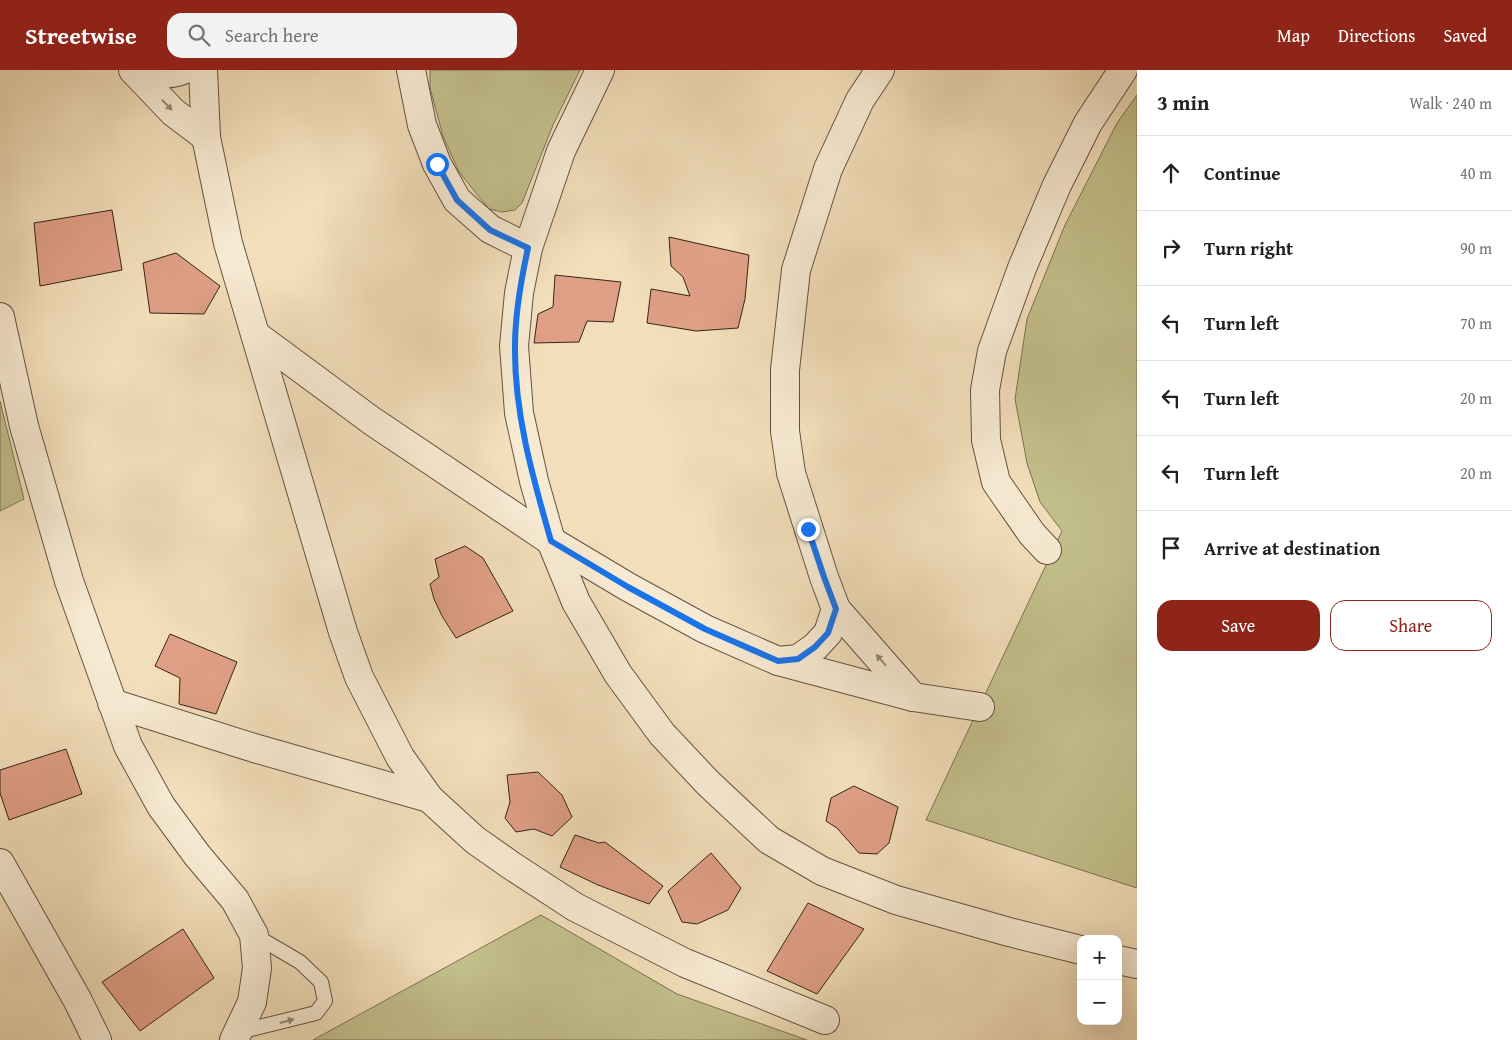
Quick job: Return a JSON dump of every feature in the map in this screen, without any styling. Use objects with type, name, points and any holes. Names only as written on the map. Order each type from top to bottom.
[{"type":"street","points":[[133,70],[173,112],[206,137]]},
{"type":"street","points":[[142,70],[160,74],[176,73],[182,70]]},
{"type":"street","points":[[203,70],[206,137],[228,243],[257,336],[340,623],[359,677],[400,757],[429,798],[475,840],[575,906],[686,963],[825,1020]]},
{"type":"street","points":[[411,70],[422,125],[437,164],[457,200],[490,230],[528,248]]},
{"type":"street","points":[[600,70],[561,151],[528,248],[519,293],[514,346],[520,413],[534,481],[551,541],[576,602],[618,674],[662,734],[708,783],[769,840],[822,871],[896,900],[1077,949]]},
{"type":"street","points":[[880,70],[860,100],[828,169],[796,270],[785,370],[785,431],[791,473],[836,609],[913,697]]},
{"type":"street","points":[[1047,550],[1032,534],[996,482],[986,440],[985,390],[992,351],[1022,268],[1057,185],[1088,123],[1122,70]]},
{"type":"street","points":[[0,317],[24,426],[69,581],[128,746],[161,806],[197,855],[235,900],[254,935],[258,968],[252,1002],[237,1036]]},
{"type":"street","points":[[257,336],[372,421],[551,541],[628,587],[705,629],[778,661],[913,697],[980,706]]},
{"type":"street","points":[[778,661],[798,659],[815,647],[828,633],[836,609]]},
{"type":"street","points":[[112,704],[254,748],[429,798]]},
{"type":"street","points":[[0,863],[78,1000],[97,1040]]},
{"type":"street","points":[[1122,961],[1137,964]]},
{"type":"lane","points":[[237,1036],[316,1013],[325,1001],[321,982],[300,962],[254,935]]},
{"type":"shaded area","points":[[430,70],[580,70],[553,125],[522,203],[515,210],[502,212],[489,209],[459,172],[443,136],[430,88]]},
{"type":"shaded area","points":[[1137,95],[1137,888],[926,820],[1062,531],[1040,502],[1027,463],[1015,399],[1027,319],[1065,225],[1117,123]]},
{"type":"shaded area","points":[[0,401],[24,499],[0,511]]},
{"type":"shaded area","points":[[541,915],[677,994],[807,1040],[313,1040]]},
{"type":"building","points":[[112,210],[122,270],[40,286],[34,223]]},
{"type":"building","points":[[669,237],[749,255],[745,299],[738,328],[696,331],[647,323],[651,289],[690,296],[683,277],[671,266]]},
{"type":"building","points":[[176,253],[220,286],[204,314],[150,313],[143,263]]},
{"type":"building","points":[[555,275],[621,282],[613,322],[587,321],[579,342],[534,343],[538,314],[553,307]]},
{"type":"building","points":[[465,546],[483,558],[513,611],[456,638],[442,616],[434,599],[430,584],[439,577],[435,559]]},
{"type":"building","points":[[170,634],[237,662],[216,714],[179,704],[180,678],[155,666]]},
{"type":"building","points":[[66,749],[82,794],[9,820],[0,793],[0,770]]},
{"type":"building","points":[[538,772],[562,795],[572,817],[552,836],[534,829],[516,832],[505,818],[510,802],[507,775]]},
{"type":"building","points":[[854,786],[898,807],[889,843],[877,854],[859,853],[837,828],[826,821],[831,798]]},
{"type":"building","points":[[575,835],[599,843],[605,842],[663,886],[649,904],[598,885],[560,867]]},
{"type":"building","points":[[711,853],[741,888],[728,910],[697,924],[682,922],[668,891]]},
{"type":"building","points":[[808,903],[864,929],[817,994],[767,971]]},
{"type":"building","points":[[183,929],[214,978],[140,1031],[102,982]]},
{"type":"route","points":[[437,164],[457,200],[490,230],[528,248],[519,293],[514,346],[520,413],[534,481],[551,541],[628,587],[705,629],[778,661],[798,659],[815,647],[828,633],[836,609],[808,529]]}]
